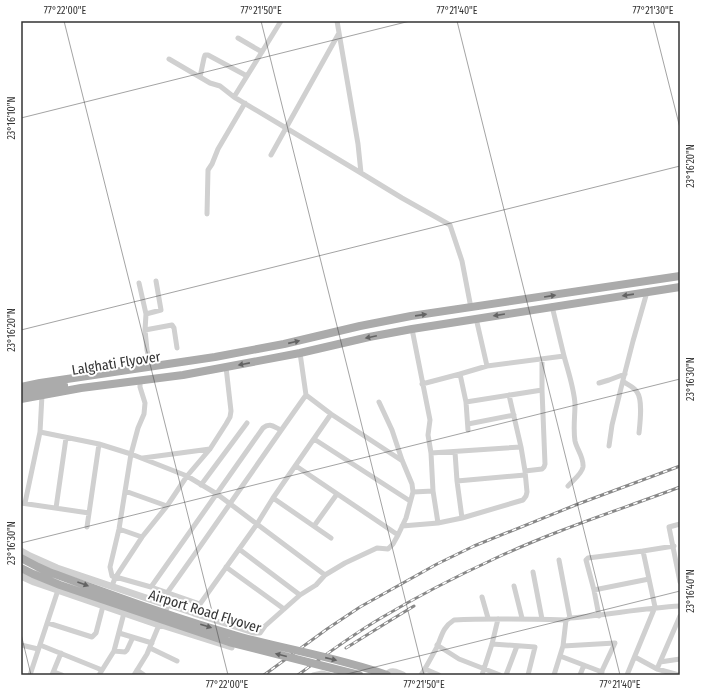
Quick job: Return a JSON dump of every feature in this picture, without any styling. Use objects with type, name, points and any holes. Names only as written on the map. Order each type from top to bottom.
[{"type":"main road","points":[[21,387],[278,346],[397,319],[680,276]]},
{"type":"main road","points":[[21,399],[81,388],[226,367],[300,353],[412,328],[680,287]]},
{"type":"main road","name":"Lalghati Flyover","points":[[21,392],[207,361],[215,357]]},
{"type":"main road","name":"Airport Road Flyover","points":[[21,558],[48,572],[201,625],[241,637],[387,675]]},
{"type":"main road","name":"Airport Road Flyover","points":[[21,568],[60,585],[229,642],[359,675]]},
{"type":"street","points":[[234,96],[281,21]]},
{"type":"street","points":[[337,21],[358,144],[361,173]]},
{"type":"street","points":[[271,155],[339,33]]},
{"type":"street","points":[[238,38],[262,52]]},
{"type":"street","points":[[200,77],[204,58],[208,55],[247,76]]},
{"type":"street","points":[[169,59],[210,83],[220,86],[286,128],[450,225],[462,261],[471,308]]},
{"type":"street","points":[[207,214],[208,170],[218,149],[245,103]]},
{"type":"street","points":[[146,314],[161,310],[156,281]]},
{"type":"street","points":[[139,283],[146,314],[145,330],[147,350],[151,367]]},
{"type":"street","points":[[609,446],[612,425],[623,380],[647,292]]},
{"type":"street","points":[[552,306],[574,396],[575,442],[581,453],[583,466],[582,471],[568,486]]},
{"type":"street","points":[[476,318],[487,366]]},
{"type":"street","points":[[145,330],[172,325],[174,328],[177,348]]},
{"type":"street","points":[[412,328],[430,420],[428,435],[431,453],[433,491],[438,523]]},
{"type":"street","points":[[167,593],[306,396],[300,353]]},
{"type":"street","points":[[422,384],[487,366],[564,356]]},
{"type":"street","points":[[457,481],[525,473],[542,469],[544,467],[542,359]]},
{"type":"street","points":[[112,586],[115,578],[142,537],[167,506],[187,476],[210,449],[230,417],[231,403],[226,367]]},
{"type":"street","points":[[460,374],[466,402],[468,427],[514,415]]},
{"type":"street","points":[[599,383],[625,374]]},
{"type":"street","points":[[140,380],[145,410],[138,428],[131,454],[126,491],[110,567],[112,576],[151,587],[200,604]]},
{"type":"street","points":[[623,380],[638,392],[640,410],[639,433]]},
{"type":"street","points":[[466,402],[542,390]]},
{"type":"street","points":[[42,395],[40,432],[23,503],[89,513]]},
{"type":"street","points":[[402,526],[438,523],[462,518],[523,500],[527,492],[525,473],[521,447],[509,395]]},
{"type":"street","points":[[306,396],[402,460]]},
{"type":"street","points":[[21,552],[57,568],[194,614],[254,633],[260,633],[265,626],[284,609],[300,595],[316,586],[326,575],[345,563],[377,548],[388,548],[398,535],[406,518],[413,492],[412,484],[392,430],[379,402]]},
{"type":"street","points":[[194,614],[331,414]]},
{"type":"street","points":[[202,485],[247,422]]},
{"type":"street","points":[[151,587],[263,428],[266,425],[270,425],[281,430]]},
{"type":"street","points":[[40,432],[99,444],[131,454],[187,476],[217,494],[326,575]]},
{"type":"street","points":[[56,508],[66,438]]},
{"type":"street","points":[[314,439],[410,502]]},
{"type":"street","points":[[87,527],[99,444]]},
{"type":"street","points":[[431,453],[521,447]]},
{"type":"street","points":[[142,458],[210,449]]},
{"type":"street","points":[[455,452],[462,518]]},
{"type":"street","points":[[296,466],[398,535]]},
{"type":"street","points":[[126,491],[167,506]]},
{"type":"street","points":[[413,492],[433,491]]},
{"type":"street","points":[[314,526],[337,494]]},
{"type":"street","points":[[273,498],[331,538]]},
{"type":"street","points":[[680,524],[669,527],[680,582]]},
{"type":"street","points":[[118,529],[142,537]]},
{"type":"street","points":[[599,616],[586,560],[588,558],[674,546]]},
{"type":"street","points":[[239,549],[300,595]]},
{"type":"street","points":[[627,675],[655,607],[644,551]]},
{"type":"street","points":[[554,675],[564,646],[568,619],[559,560]]},
{"type":"street","points":[[226,567],[284,609]]},
{"type":"street","points":[[533,572],[542,619]]},
{"type":"street","points":[[21,576],[103,606],[232,648]]},
{"type":"street","points":[[594,590],[649,579]]},
{"type":"street","points":[[514,586],[522,618]]},
{"type":"street","points":[[30,675],[58,590]]},
{"type":"street","points":[[482,597],[488,618]]},
{"type":"street","points":[[134,675],[151,646],[167,605]]},
{"type":"street","points":[[48,623],[92,637],[96,633],[103,606]]},
{"type":"street","points":[[421,675],[437,645],[442,632],[454,620],[488,618],[498,620],[522,618],[568,619],[599,616],[655,607],[680,606]]},
{"type":"street","points":[[21,645],[39,647],[60,653],[100,673],[114,651],[124,613]]},
{"type":"street","points":[[657,669],[674,636],[680,616]]},
{"type":"street","points":[[482,675],[485,669],[498,620]]},
{"type":"street","points":[[118,633],[133,637],[177,661]]},
{"type":"street","points":[[114,651],[125,652],[133,637]]},
{"type":"street","points":[[560,656],[584,665],[601,674],[614,643],[564,646]]},
{"type":"street","points":[[492,644],[536,647],[528,675]]},
{"type":"street","points":[[437,645],[459,659],[500,675]]},
{"type":"street","points":[[506,675],[517,646]]},
{"type":"street","points":[[60,653],[53,673],[62,675]]},
{"type":"street","points":[[635,657],[657,669],[679,675]]},
{"type":"street","points":[[660,662],[680,659]]},
{"type":"street","points":[[580,675],[584,665]]},
{"type":"street","points":[[425,669],[439,675]]},
{"type":"street","points":[[137,670],[144,675]]},
{"type":"street","points":[[387,675],[391,672],[403,675]]},
{"type":"street","points":[[313,675],[322,673],[330,675]]},
{"type":"railway","points":[[264,675],[360,607],[437,564],[474,546],[578,504],[680,466]]},
{"type":"railway","points":[[298,675],[339,645],[370,625],[423,594],[467,572],[541,538],[680,487]]},
{"type":"railway","points":[[346,648],[414,606]]}]
